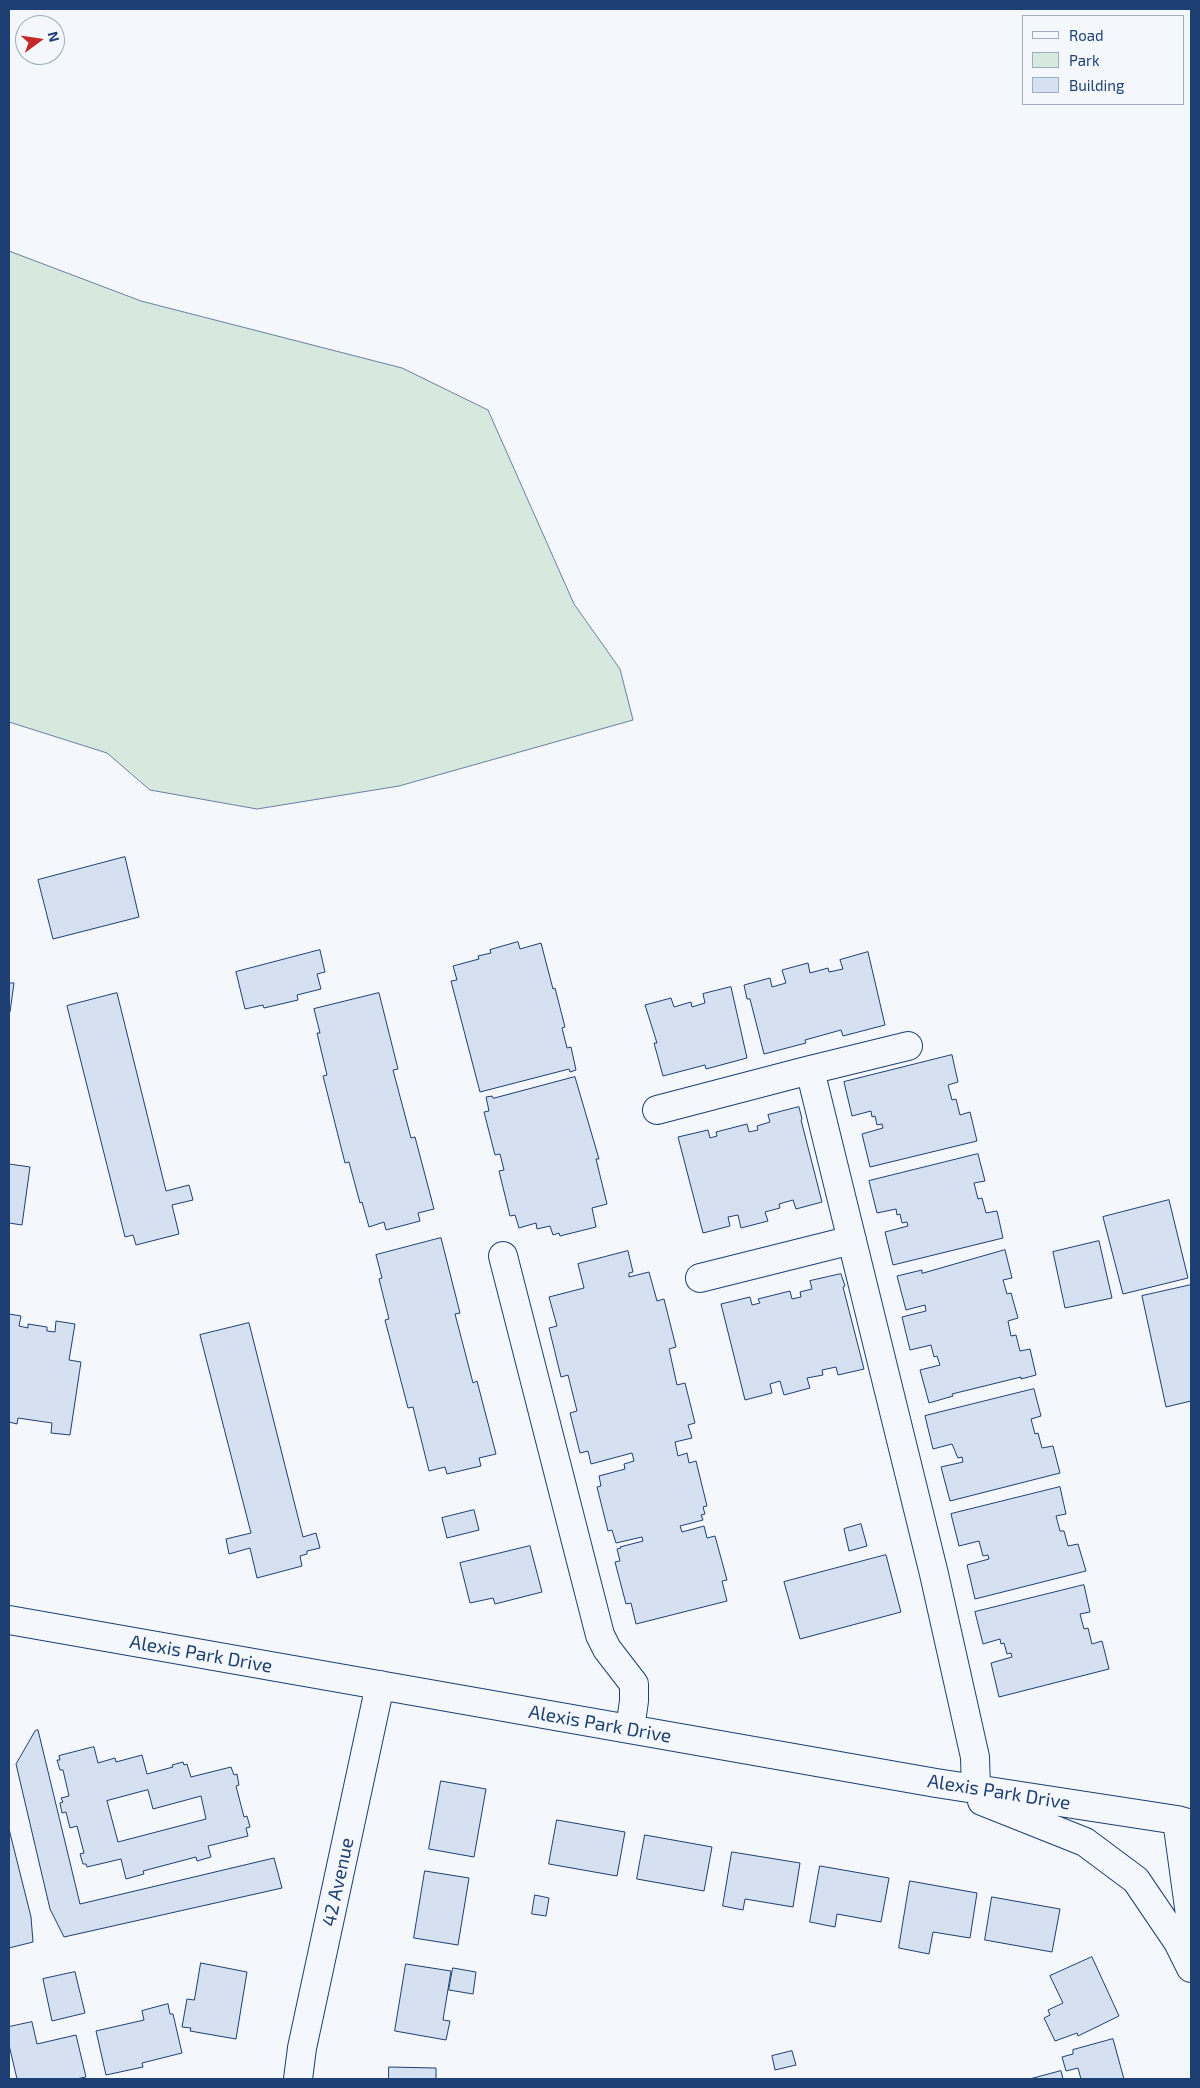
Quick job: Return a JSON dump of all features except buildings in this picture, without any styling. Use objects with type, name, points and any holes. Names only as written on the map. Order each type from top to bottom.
[{"type":"street","points":[[657,1110],[908,1046]]},
{"type":"street","points":[[810,1070],[934,1574],[975,1757],[976,1789]]},
{"type":"street","points":[[700,1278],[852,1240]]},
{"type":"street","points":[[503,1256],[600,1635],[607,1649],[634,1684],[634,1701],[630,1729]]},
{"type":"street","name":"Alexis Park Drive","points":[[9,1620],[936,1783],[1184,1822]]},
{"type":"street","name":"42 Avenue","points":[[298,2079],[302,2048],[380,1685]]},
{"type":"street","points":[[936,1783],[1084,1842],[1136,1880],[1178,1942],[1191,1968]]},
{"type":"street","points":[[1184,1822],[1191,1922]]},
{"type":"green space","points":[[9,251],[141,301],[402,368],[488,410],[574,604],[620,669],[633,720],[399,786],[257,809],[150,790],[107,753],[9,722]]}]
